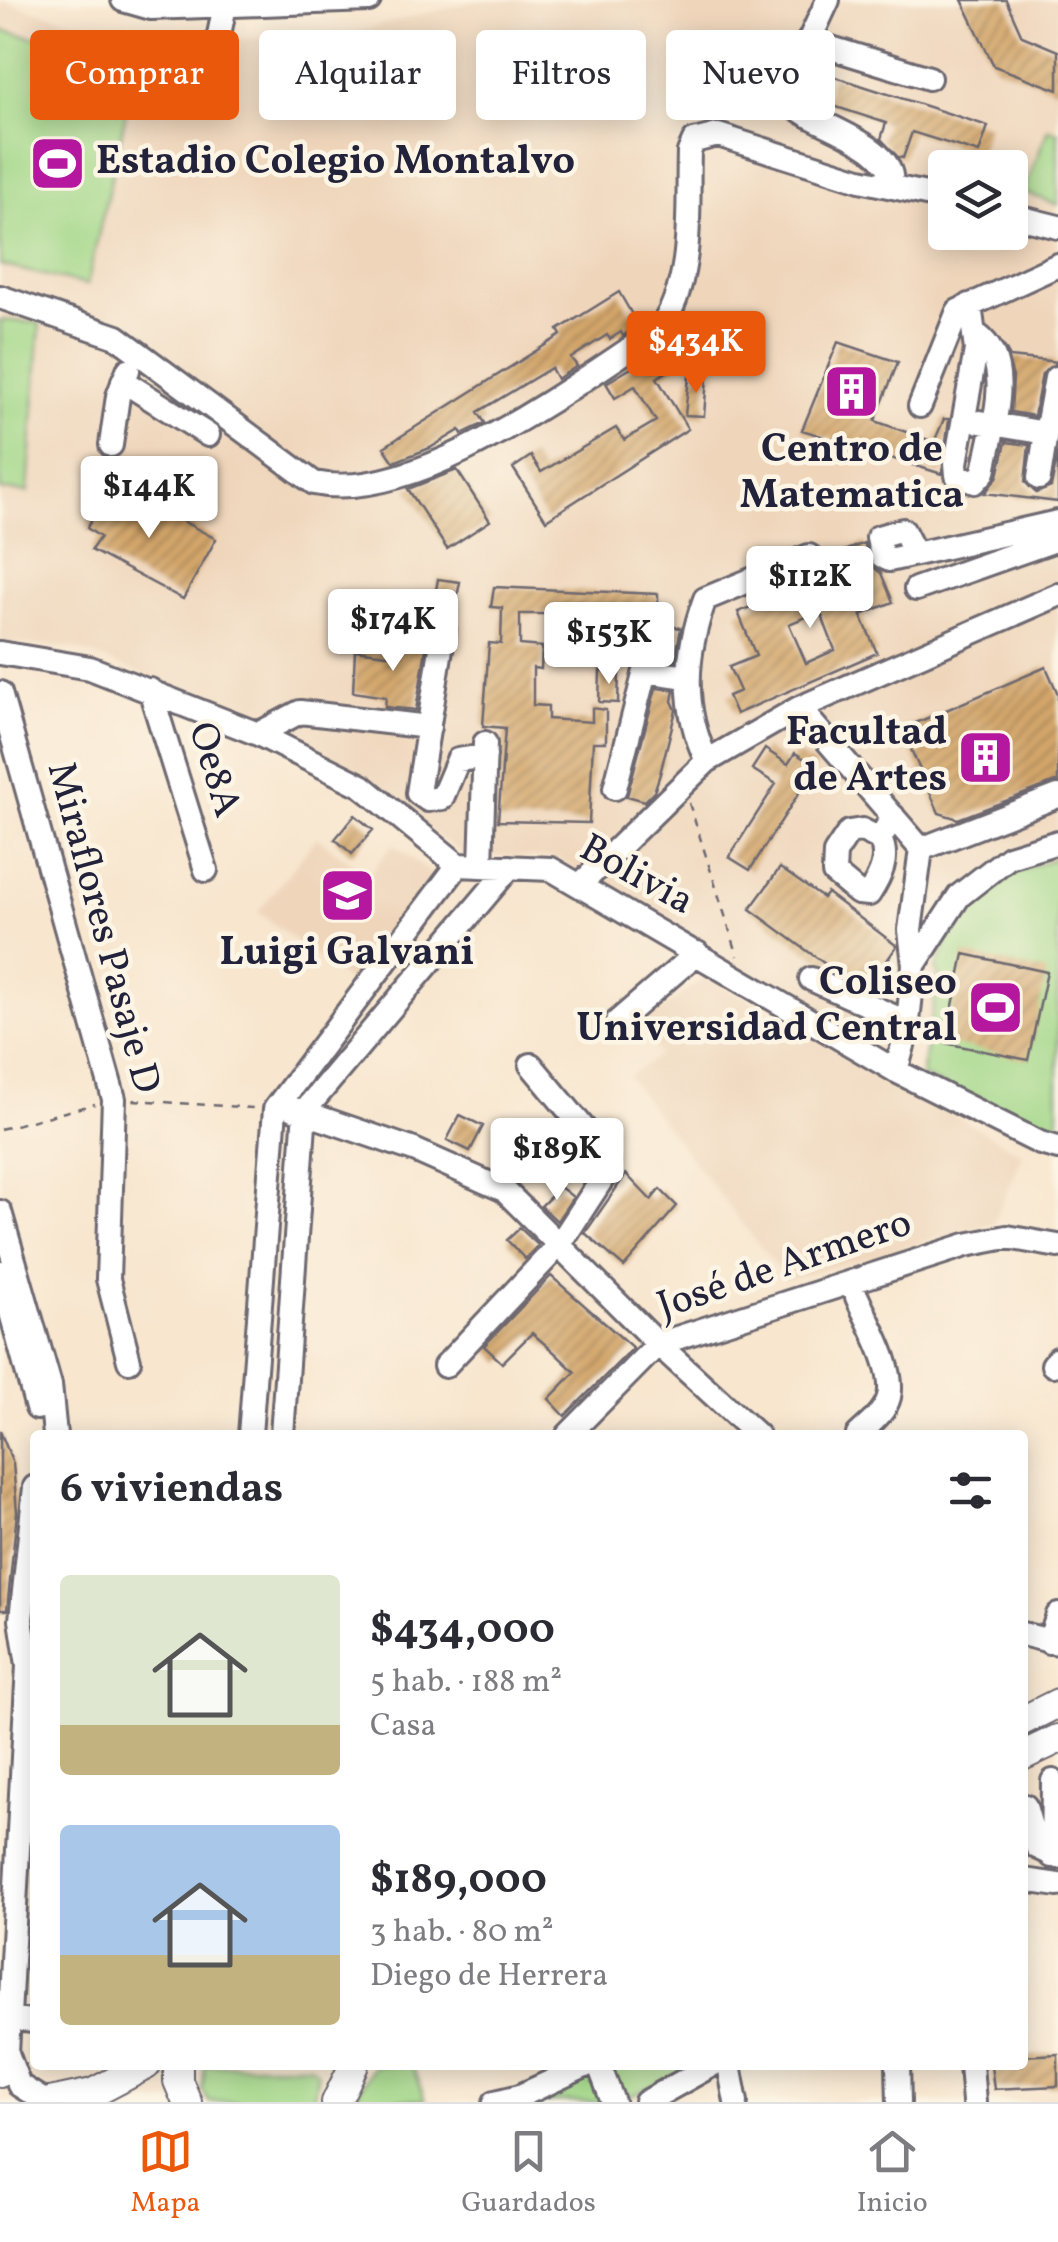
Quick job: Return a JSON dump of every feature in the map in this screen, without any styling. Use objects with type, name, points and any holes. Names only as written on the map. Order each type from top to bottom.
[{"type":"main road","points":[[1028,1718],[1058,1703]]},
{"type":"main road","points":[[1028,1753],[1058,1739]]},
{"type":"main road","points":[[48,2102],[93,2094],[137,2070]]},
{"type":"main road","points":[[178,2070],[178,2082],[187,2102]]},
{"type":"main road","points":[[334,2070],[337,2100]]},
{"type":"main road","points":[[337,2100],[352,2070]]},
{"type":"street","points":[[123,0],[151,8],[225,2],[364,0]]},
{"type":"street","points":[[813,30],[828,0]]},
{"type":"street","points":[[219,30],[225,2]]},
{"type":"street","points":[[835,49],[930,78]]},
{"type":"street","points":[[815,120],[855,136],[889,170],[891,186]]},
{"type":"street","points":[[0,298],[116,337],[314,483],[364,484],[481,443],[660,329],[672,311],[684,270],[689,152],[694,141],[705,135],[734,139],[928,194]]},
{"type":"street","points":[[1028,220],[1058,227]]},
{"type":"street","points":[[920,406],[958,311],[1058,265]]},
{"type":"street","points":[[970,305],[976,334],[956,463],[957,475],[965,482],[975,482],[984,472],[999,370],[987,342],[976,334]]},
{"type":"street","points":[[111,445],[123,381],[136,353]]},
{"type":"street","points":[[1039,478],[1056,378]]},
{"type":"street","points":[[123,381],[208,435]]},
{"type":"street","points":[[965,420],[1046,432]]},
{"type":"street","points":[[915,554],[1058,522]]},
{"type":"street","points":[[916,589],[1058,538]]},
{"type":"street","points":[[707,760],[692,730],[687,676],[705,599],[809,556]]},
{"type":"street","points":[[580,885],[707,760],[799,708],[1058,595]]},
{"type":"street","points":[[250,1430],[275,1109],[469,865],[485,749],[458,760],[442,798],[420,798],[418,780],[444,630]]},
{"type":"street","points":[[0,653],[90,668],[258,734],[362,786],[469,865]]},
{"type":"street","points":[[615,788],[645,670],[687,676]]},
{"type":"street","name":"Oe8A","points":[[150,690],[206,870]]},
{"type":"street","name":"Miraflores Pasaje D","points":[[0,692],[114,1099],[108,1279],[129,1362]]},
{"type":"street","points":[[799,708],[921,850],[910,930],[914,966],[908,1023],[896,1072]]},
{"type":"street","points":[[258,734],[300,712],[429,727]]},
{"type":"street","points":[[921,850],[1058,796]]},
{"type":"street","points":[[880,838],[893,816]]},
{"type":"street","points":[[914,966],[959,896],[1009,857],[1058,842]]},
{"type":"street","name":"Bolivia","points":[[469,865],[551,869],[896,1072],[1040,1143],[1058,1148]]},
{"type":"street","points":[[282,1430],[305,1110],[510,867]]},
{"type":"street","points":[[617,1022],[697,953]]},
{"type":"street","points":[[811,979],[908,1023]]},
{"type":"street","points":[[445,1366],[559,1245],[606,1173],[608,1161],[531,1065]]},
{"type":"street","points":[[275,1109],[305,1110],[504,1190],[658,1344],[753,1430]]},
{"type":"street","points":[[0,1212],[50,1385],[54,1430]]},
{"type":"street","name":"José de Armero","points":[[573,1430],[658,1344],[966,1245],[1007,1236],[1058,1246]]},
{"type":"street","points":[[0,1272],[36,1394],[39,1430]]},
{"type":"street","points":[[857,1296],[889,1378],[890,1395],[884,1409],[863,1430]]},
{"type":"street","points":[[30,1538],[22,1620],[28,1664],[3,2064],[19,2085],[48,2102]]},
{"type":"street","points":[[1028,1636],[1054,1642],[1058,1615]]},
{"type":"street","points":[[28,1664],[30,1657]]},
{"type":"street","points":[[1053,1782],[1055,1857]]},
{"type":"street","points":[[1028,1817],[1032,1838],[1055,1857]]},
{"type":"street","points":[[1028,1879],[1058,1885]]},
{"type":"street","points":[[8,2019],[30,2021]]},
{"type":"street","points":[[495,2102],[520,2096],[577,2070]]},
{"type":"street","points":[[601,2070],[613,2102]]},
{"type":"street","points":[[646,2102],[703,2070]]},
{"type":"street","points":[[730,2070],[736,2102]]},
{"type":"street","points":[[898,2070],[898,2102]]},
{"type":"street","points":[[972,2070],[974,2102]]},
{"type":"path","points":[[675,791],[694,807],[738,960]]},
{"type":"path","points":[[0,1129],[114,1099],[275,1109]]},
{"type":"shaded area","points":[[479,0],[1058,0],[1058,1132],[921,1076],[926,1036],[894,1027],[885,1054],[556,858],[463,855],[334,759],[207,700],[75,648],[0,643],[0,1],[105,30],[30,30],[30,120],[239,120],[239,39],[259,38],[259,120],[456,120],[456,30],[363,30]]},
{"type":"shaded area","name":"Luigi Galvani","points":[[317,837],[368,876],[393,844],[436,877],[353,985],[258,912]]},
{"type":"shaded area","points":[[706,976],[1023,1154],[994,1223],[786,1280],[628,1077],[659,1055],[642,1025]]},
{"type":"green space","name":"Estadio Colegio Montalvo","points":[[0,30],[30,37],[30,120],[124,120],[87,285],[0,265]]},
{"type":"green space","points":[[1048,129],[1058,132],[1058,205],[1028,194],[1028,182]]},
{"type":"green space","points":[[0,320],[40,323],[28,492],[0,490]]},
{"type":"green space","points":[[1058,857],[1058,1132],[1012,1118],[921,1076],[939,974],[936,969],[958,916],[1018,871]]},
{"type":"green space","points":[[204,2070],[318,2073],[313,2102],[209,2102],[202,2090]]},
{"type":"green space","points":[[371,2070],[414,2070],[425,2100],[354,2099]]},
{"type":"green space","points":[[593,2070],[686,2070],[618,2102],[526,2102]]},
{"type":"building","points":[[962,0],[1006,0],[1022,36],[1058,51],[1058,90],[994,66]]},
{"type":"building","points":[[835,77],[988,126],[980,150],[912,132],[903,158],[881,139],[886,123],[835,107]]},
{"type":"building","points":[[619,292],[638,325],[623,336],[621,332],[610,339],[607,335],[571,358],[577,366],[557,379],[551,368],[478,412],[485,423],[462,434],[460,430],[430,448],[394,462],[384,447],[561,335],[558,330]]},
{"type":"building","points":[[702,326],[713,342],[657,378],[688,429],[546,520],[513,468],[531,456],[541,472],[616,428],[624,440],[656,421],[635,386],[615,398],[606,383]]},
{"type":"building","name":"Centro de Matematica","points":[[838,342],[898,362],[875,421],[934,442],[944,419],[949,419],[942,474],[802,430]]},
{"type":"building","points":[[1004,346],[1010,357],[1058,362],[1042,374],[1034,416],[1011,412],[1013,377]]},
{"type":"building","points":[[689,376],[707,377],[704,416],[685,415]]},
{"type":"building","points":[[1006,442],[1029,445],[1025,482],[1036,493],[1051,487],[1058,453],[1058,502],[985,493],[998,476]]},
{"type":"building","points":[[457,470],[490,521],[447,549],[408,489]]},
{"type":"building","points":[[111,483],[216,539],[183,599],[91,550],[100,537],[87,528]]},
{"type":"building","points":[[864,543],[869,564],[881,573],[893,602],[861,615],[877,653],[736,714],[728,696],[740,691],[729,667],[756,656],[738,612],[836,573],[829,557]],"holes":[[[820,611],[835,650],[806,663],[789,624]]]},
{"type":"building","points":[[438,579],[460,582],[453,618],[440,616],[430,623]]},
{"type":"building","points":[[494,587],[658,594],[658,634],[614,631],[613,638],[603,637],[603,641],[551,638],[553,614],[520,614],[520,645],[542,647],[541,669],[533,668],[533,705],[548,706],[548,719],[592,722],[592,708],[606,710],[606,742],[593,742],[589,823],[498,821],[505,728],[483,726],[489,643],[501,644],[502,608],[491,607]]},
{"type":"building","points":[[659,624],[681,628],[675,660],[653,657]]},
{"type":"building","points":[[405,633],[428,637],[416,710],[385,707],[386,697],[353,692],[355,650],[394,655],[405,648]]},
{"type":"building","name":"Facultad de Artes","points":[[1046,667],[1058,694],[1058,781],[958,819],[939,813],[902,729]]},
{"type":"building","points":[[600,671],[619,672],[618,703],[599,702]]},
{"type":"building","points":[[656,688],[674,690],[672,701],[676,710],[654,792],[645,801],[627,796]]},
{"type":"building","points":[[765,749],[788,764],[795,753],[816,766],[750,870],[729,857],[776,784],[752,769]]},
{"type":"building","points":[[355,815],[373,830],[352,854],[335,839]]},
{"type":"building","points":[[780,868],[823,898],[827,893],[897,946],[868,988],[836,972],[750,909]]},
{"type":"building","name":"Coliseo Universidad Central","points":[[964,954],[1047,972],[1028,1060],[945,1043]]},
{"type":"building","points":[[460,1115],[483,1126],[470,1151],[447,1140]]},
{"type":"building","points":[[626,1174],[651,1200],[660,1189],[677,1206],[624,1267],[585,1233]]},
{"type":"building","points":[[560,1187],[573,1197],[557,1221],[541,1206]]},
{"type":"building","points":[[520,1228],[538,1245],[525,1259],[507,1240]]},
{"type":"building","points":[[551,1276],[633,1348],[565,1416],[549,1399],[575,1372],[554,1352],[532,1333],[502,1363],[484,1346]]},
{"type":"building","points":[[0,1431],[13,1463],[17,1512],[7,1610],[0,1610]]},
{"type":"building","points":[[1058,2054],[1058,2086],[994,2089],[992,2070],[1028,2070],[1028,2056]]},
{"type":"place","name":"Estadio Colegio Montalvo","points":[[57,163]]},
{"type":"place","name":"Centro de Matematica","points":[[852,392]]},
{"type":"place","name":"Facultad de Artes","points":[[986,757]]},
{"type":"place","name":"Luigi Galvani","points":[[347,895]]},
{"type":"place","name":"Coliseo Universidad Central","points":[[996,1007]]}]
